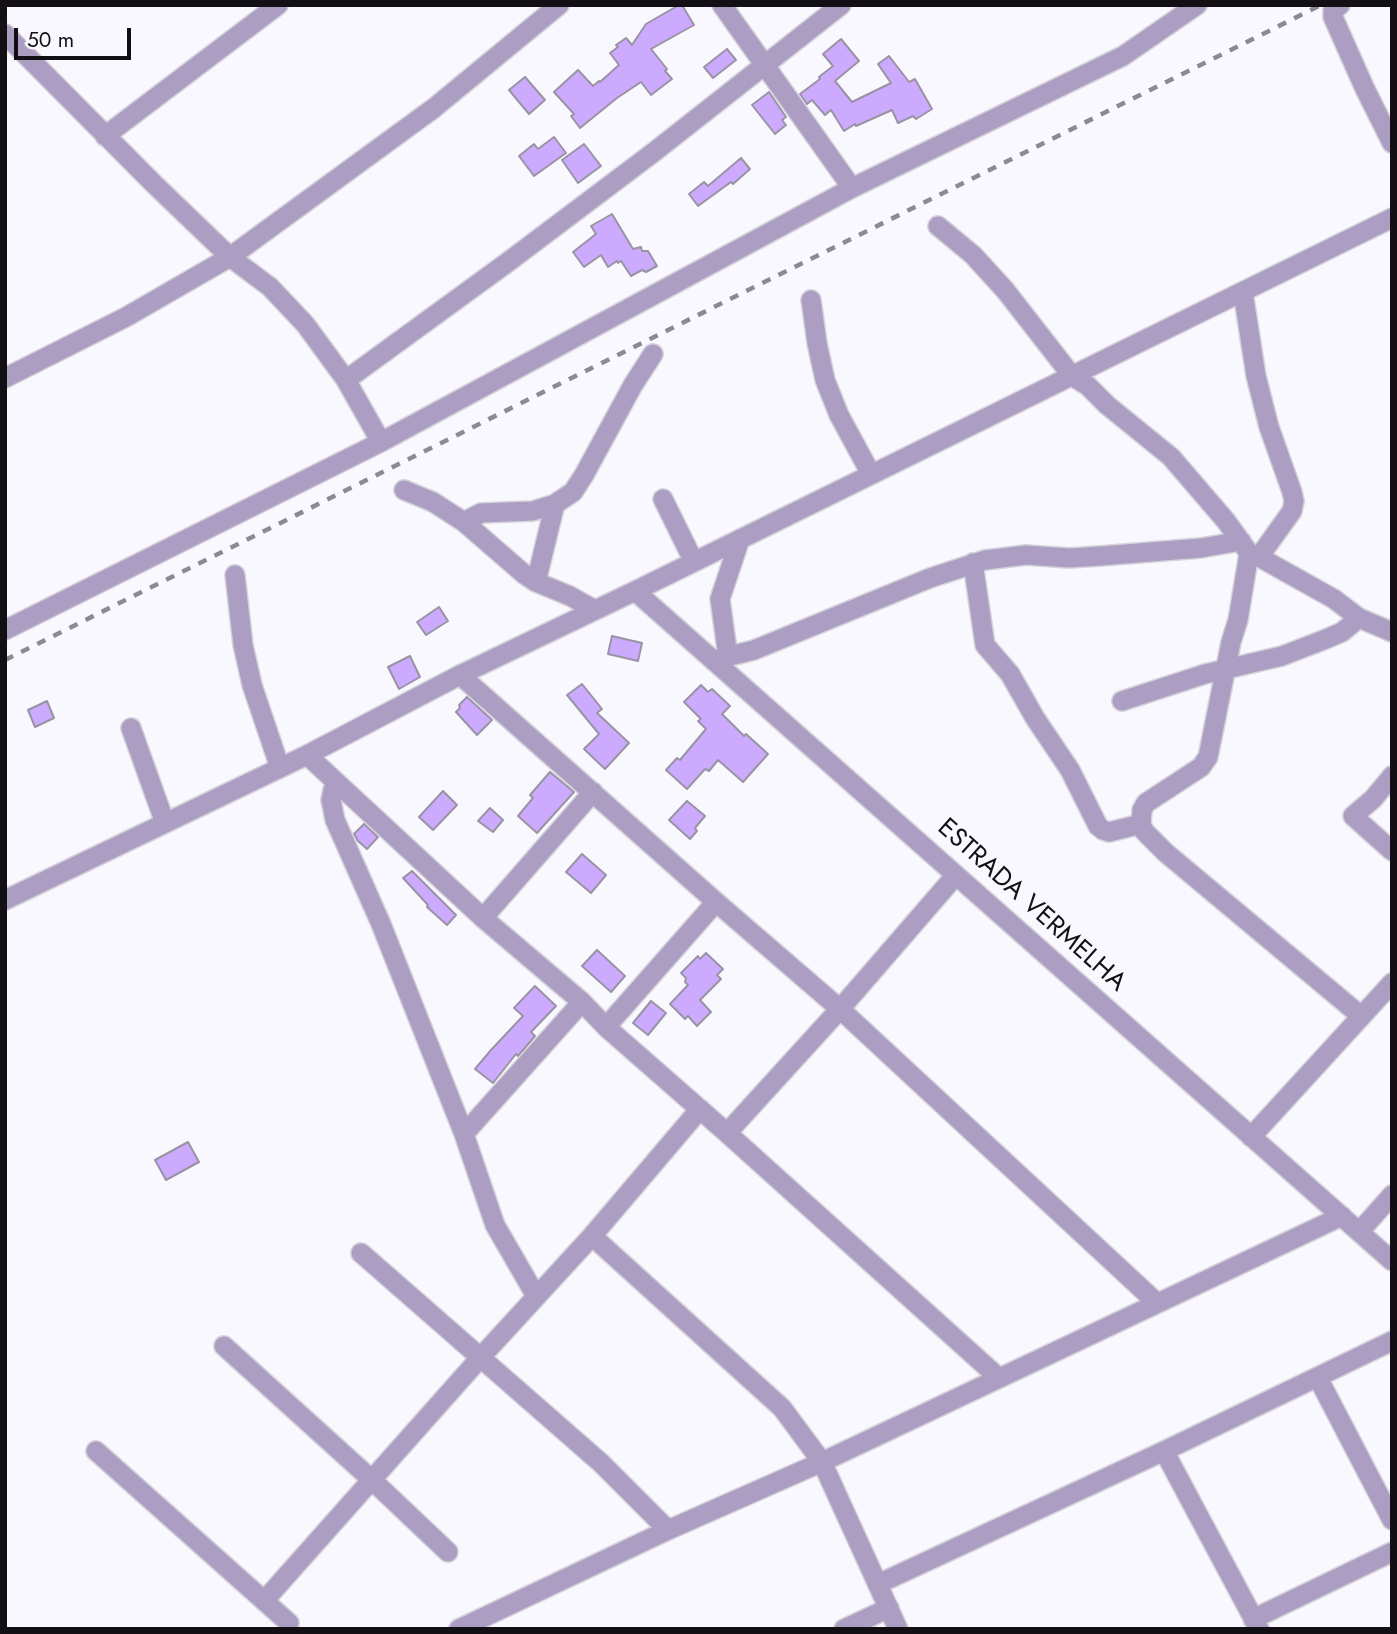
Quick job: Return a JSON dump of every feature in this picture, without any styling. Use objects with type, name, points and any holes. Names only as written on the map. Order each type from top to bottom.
[{"type":"street","points":[[5,378],[126,317],[230,257],[434,108],[559,5]]},
{"type":"street","points":[[722,5],[852,188]]},
{"type":"street","points":[[346,380],[529,247],[841,5]]},
{"type":"street","points":[[5,630],[381,442],[852,188],[1123,56],[1197,5]]},
{"type":"street","points":[[1340,5],[1333,11],[1333,17],[1392,143]]},
{"type":"street","points":[[105,136],[272,7]]},
{"type":"street","points":[[5,34],[230,257],[270,287],[305,324],[346,380],[381,442]]},
{"type":"street","points":[[5,900],[281,768],[460,675],[1392,218]]},
{"type":"street","points":[[938,226],[973,255],[997,281],[1072,376],[1088,386],[1171,457],[1250,550],[1334,599],[1359,618],[1392,632]]},
{"type":"street","points":[[1243,292],[1256,376],[1269,427],[1294,501],[1292,511],[1250,550],[1238,620],[1231,642],[1208,757],[1200,767],[1146,803],[1142,810],[1141,824],[1144,831],[1166,853],[1361,1016]]},
{"type":"street","points":[[811,300],[825,380],[839,415],[871,474]]},
{"type":"street","points":[[464,522],[481,513],[533,510],[555,504],[573,492],[633,384],[653,354]]},
{"type":"street","points":[[404,490],[433,502],[464,522],[536,582],[595,610]]},
{"type":"street","points":[[663,499],[694,562]]},
{"type":"street","points":[[536,582],[555,504]]},
{"type":"street","points":[[740,539],[720,600],[721,659],[754,650],[871,601],[972,563],[1026,555],[1069,558],[1201,548],[1250,550]]},
{"type":"street","points":[[972,563],[985,645],[1010,674],[1034,718],[1070,770],[1098,826],[1109,832],[1141,824]]},
{"type":"street","points":[[235,575],[243,645],[252,685],[281,768]]},
{"type":"street","name":"ESTRADA VERMELHA","points":[[635,591],[721,659],[956,875],[1392,1261]]},
{"type":"street","points":[[1122,701],[1205,674],[1282,656],[1342,632],[1359,618]]},
{"type":"street","points":[[460,675],[839,1009],[1157,1303]]},
{"type":"street","points":[[131,728],[165,823]]},
{"type":"street","points":[[307,755],[483,918],[582,1002],[606,1027],[999,1378]]},
{"type":"street","points":[[1392,776],[1373,799],[1353,816],[1392,851]]},
{"type":"street","points":[[338,784],[333,790],[331,800],[335,820],[381,924],[464,1134],[495,1225],[537,1296]]},
{"type":"street","points":[[483,918],[593,792]]},
{"type":"street","points":[[727,1133],[956,875]]},
{"type":"street","points":[[606,1027],[716,902]]},
{"type":"street","points":[[1251,1137],[1392,983]]},
{"type":"street","points":[[464,1134],[582,1002]]},
{"type":"street","points":[[264,1601],[592,1236],[700,1109]]},
{"type":"street","points":[[1360,1231],[1392,1195]]},
{"type":"street","points":[[459,1629],[668,1530],[822,1462],[1342,1216]]},
{"type":"street","points":[[592,1236],[782,1408],[822,1462],[898,1629]]},
{"type":"street","points":[[361,1253],[601,1462],[668,1530]]},
{"type":"street","points":[[878,1584],[1392,1341]]},
{"type":"street","points":[[224,1346],[448,1552]]},
{"type":"street","points":[[1318,1378],[1392,1520]]},
{"type":"street","points":[[96,1451],[289,1623]]},
{"type":"street","points":[[1164,1451],[1256,1624],[1392,1552]]},
{"type":"street","points":[[844,1629],[889,1608]]},
{"type":"building","points":[[682,5],[694,25],[651,49],[672,79],[651,95],[641,82],[580,128],[571,116],[574,114],[554,92],[578,70],[593,86],[600,82],[619,65],[610,53],[618,47],[616,45],[626,38],[632,45],[646,24]]},
{"type":"building","points":[[841,39],[859,61],[835,81],[852,102],[891,83],[878,64],[889,56],[909,82],[915,79],[932,109],[916,119],[913,116],[898,123],[892,110],[844,131],[831,110],[825,115],[812,100],[807,104],[800,94],[833,66],[823,54]]},
{"type":"building","points":[[727,49],[736,60],[713,78],[704,67]]},
{"type":"building","points":[[525,77],[545,100],[529,114],[509,90]]},
{"type":"building","points":[[769,92],[786,117],[782,120],[786,125],[775,134],[752,105]]},
{"type":"building","points":[[554,137],[566,153],[534,176],[519,156],[534,144],[538,149]]},
{"type":"building","points":[[584,144],[601,166],[578,183],[562,160]]},
{"type":"building","points":[[741,158],[750,169],[733,184],[731,182],[698,206],[689,194],[704,182],[708,186]]},
{"type":"building","points":[[612,214],[633,249],[641,247],[642,251],[648,251],[657,266],[631,276],[621,261],[608,267],[601,255],[584,267],[573,252],[596,234],[591,226]]},
{"type":"building","points":[[439,607],[448,621],[426,635],[417,622]]},
{"type":"building","points":[[612,636],[642,643],[638,661],[608,654]]},
{"type":"building","points":[[410,656],[420,677],[399,689],[388,667]]},
{"type":"building","points":[[582,684],[602,709],[597,713],[629,743],[605,769],[584,749],[599,734],[567,695]]},
{"type":"building","points":[[701,685],[708,692],[712,689],[730,706],[722,714],[744,736],[746,734],[768,754],[743,782],[718,760],[709,771],[705,769],[687,789],[666,770],[677,758],[680,760],[706,729],[698,721],[701,719],[684,702]]},
{"type":"building","points":[[467,697],[492,720],[477,735],[456,712]]},
{"type":"building","points":[[47,701],[54,718],[35,727],[28,710]]},
{"type":"building","points":[[550,772],[574,792],[537,833],[518,816],[533,798],[530,795]]},
{"type":"building","points":[[443,791],[457,805],[433,830],[419,817]]},
{"type":"building","points":[[687,801],[705,816],[690,839],[669,820]]},
{"type":"building","points":[[490,808],[503,820],[493,832],[478,821]]},
{"type":"building","points":[[364,824],[378,837],[367,849],[354,834]]},
{"type":"building","points":[[582,854],[606,875],[591,893],[566,872]]},
{"type":"building","points":[[412,871],[456,915],[447,925],[427,907],[403,878]]},
{"type":"building","points":[[597,950],[625,976],[611,992],[582,966]]},
{"type":"building","points":[[706,953],[723,969],[717,975],[721,979],[700,1000],[711,1012],[697,1026],[688,1016],[685,1019],[670,1004],[688,985],[681,973],[698,956],[700,959]]},
{"type":"building","points":[[535,986],[556,1006],[531,1032],[535,1036],[518,1056],[516,1054],[493,1083],[475,1069],[523,1016],[514,1008]]},
{"type":"building","points":[[651,1001],[666,1013],[648,1035],[633,1023]]},
{"type":"building","points":[[188,1142],[199,1162],[166,1180],[155,1160]]},
{"type":"railway","points":[[5,660],[1321,5]]}]
